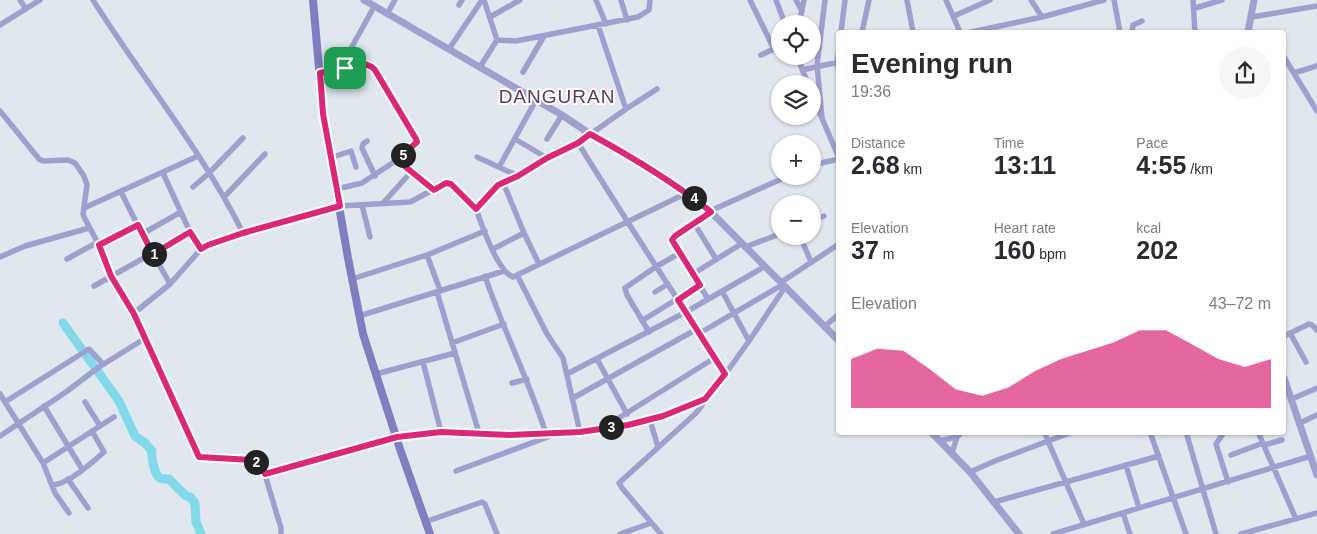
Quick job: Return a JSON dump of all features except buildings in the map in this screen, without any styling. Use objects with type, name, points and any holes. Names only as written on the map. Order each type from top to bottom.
[{"type":"main road","points":[[313,0],[323,114],[359,316],[376,374],[430,534]]},
{"type":"street","points":[[20,0],[26,9]]},
{"type":"street","points":[[0,26],[40,0]]},
{"type":"street","points":[[93,0],[175,119],[225,196],[243,233]]},
{"type":"street","points":[[364,0],[562,115],[590,134],[644,164],[687,193],[710,212],[836,338]]},
{"type":"street","points":[[387,14],[395,0]]},
{"type":"street","points":[[449,49],[483,0]]},
{"type":"street","points":[[480,67],[497,40],[483,0]]},
{"type":"street","points":[[490,18],[520,0]]},
{"type":"street","points":[[596,0],[606,24]]},
{"type":"street","points":[[621,0],[627,20]]},
{"type":"street","points":[[497,40],[516,40],[544,36],[627,20],[645,14],[650,7],[650,0]]},
{"type":"street","points":[[750,0],[771,43]]},
{"type":"street","points":[[776,0],[782,15]]},
{"type":"street","points":[[796,0],[802,11]]},
{"type":"street","points":[[801,15],[804,0]]},
{"type":"street","points":[[825,0],[816,66],[822,118],[836,152]]},
{"type":"street","points":[[841,30],[846,0]]},
{"type":"street","points":[[862,30],[869,0]]},
{"type":"street","points":[[907,0],[913,30]]},
{"type":"street","points":[[946,0],[959,30]]},
{"type":"street","points":[[954,16],[990,0]]},
{"type":"street","points":[[1031,0],[1042,17]]},
{"type":"street","points":[[1073,0],[1075,7]]},
{"type":"street","points":[[980,30],[1042,17],[1104,0]]},
{"type":"street","points":[[1114,0],[1120,30]]},
{"type":"street","points":[[1193,0],[1195,30]]},
{"type":"street","points":[[1195,8],[1222,0]]},
{"type":"street","points":[[1249,30],[1254,0]]},
{"type":"street","points":[[1252,17],[1317,6]]},
{"type":"street","points":[[340,68],[374,7]]},
{"type":"street","points":[[1132,30],[1133,25],[1142,21]]},
{"type":"street","points":[[598,25],[626,109]]},
{"type":"street","points":[[523,72],[544,36]]},
{"type":"street","points":[[761,55],[771,50]]},
{"type":"street","points":[[1286,59],[1317,111]]},
{"type":"street","points":[[802,70],[836,62]]},
{"type":"street","points":[[320,73],[365,64],[372,67],[417,142],[375,176],[362,183],[337,189]]},
{"type":"street","points":[[800,65],[804,75]]},
{"type":"street","points":[[1294,73],[1317,66]]},
{"type":"street","points":[[476,209],[495,187],[578,143],[657,89]]},
{"type":"street","points":[[499,167],[536,100]]},
{"type":"street","points":[[0,111],[43,161],[68,160],[75,163],[80,169],[87,185],[83,214],[99,244],[111,276],[134,314],[199,457],[252,460],[260,464],[265,474],[281,528],[281,534]]},
{"type":"street","points":[[547,139],[562,115]]},
{"type":"street","points":[[193,187],[243,138]]},
{"type":"street","points":[[515,139],[547,158]]},
{"type":"street","points":[[368,141],[362,146],[375,176]]},
{"type":"street","points":[[578,143],[627,222],[716,357],[725,374]]},
{"type":"street","points":[[330,158],[350,150],[356,167]]},
{"type":"street","points":[[225,196],[265,154]]},
{"type":"street","points":[[84,208],[198,156]]},
{"type":"street","points":[[477,157],[518,176]]},
{"type":"street","points":[[397,160],[434,190]]},
{"type":"street","points":[[821,163],[836,160]]},
{"type":"street","points":[[163,172],[190,232],[201,249]]},
{"type":"street","points":[[384,202],[411,172]]},
{"type":"street","points":[[503,182],[539,264]]},
{"type":"street","points":[[134,314],[170,284],[201,249],[208,245],[243,233],[340,206],[410,202],[446,183],[451,184],[476,209],[484,231],[504,271],[511,276],[517,275],[687,193]]},
{"type":"street","points":[[708,299],[672,239],[710,212],[771,184]]},
{"type":"street","points":[[121,192],[170,284]]},
{"type":"street","points":[[362,205],[370,237]]},
{"type":"street","points":[[142,234],[181,212]]},
{"type":"street","points":[[694,223],[716,260]]},
{"type":"street","points":[[67,259],[138,225]]},
{"type":"street","points":[[0,257],[27,245],[89,228]]},
{"type":"street","points":[[352,279],[427,254],[484,231]]},
{"type":"street","points":[[94,286],[190,232]]},
{"type":"street","points":[[493,249],[524,233]]},
{"type":"street","points":[[693,274],[743,245],[771,237]]},
{"type":"street","points":[[804,245],[811,262]]},
{"type":"street","points":[[573,398],[698,331],[734,314],[782,285],[811,262],[836,246]]},
{"type":"street","points":[[649,332],[625,289],[657,266],[680,253]]},
{"type":"street","points":[[427,254],[480,434]]},
{"type":"street","points":[[567,374],[686,312],[764,267]]},
{"type":"street","points":[[359,316],[504,271]]},
{"type":"street","points":[[517,275],[547,334],[562,355],[580,432]]},
{"type":"street","points":[[485,276],[527,378],[546,434]]},
{"type":"street","points":[[655,292],[668,284]]},
{"type":"street","points":[[643,320],[700,285]]},
{"type":"street","points":[[661,534],[619,483],[701,407],[749,341],[782,285]]},
{"type":"street","points":[[722,291],[749,341]]},
{"type":"street","points":[[824,327],[836,317]]},
{"type":"street","points":[[452,343],[504,324]]},
{"type":"street","points":[[1286,335],[1309,324],[1317,330]]},
{"type":"street","points":[[1290,333],[1306,362]]},
{"type":"street","points":[[0,436],[66,392],[101,365],[144,338]]},
{"type":"street","points":[[5,402],[89,349],[101,365]]},
{"type":"street","points":[[376,374],[455,353]]},
{"type":"street","points":[[604,427],[716,357]]},
{"type":"street","points":[[597,359],[627,414]]},
{"type":"street","points":[[423,362],[441,432]]},
{"type":"street","points":[[512,383],[527,378]]},
{"type":"street","points":[[1286,383],[1317,475]]},
{"type":"street","points":[[1292,399],[1317,388]]},
{"type":"street","points":[[0,394],[43,463],[55,493],[69,513]]},
{"type":"street","points":[[265,474],[397,437],[441,432],[480,434],[580,432],[650,420],[684,409],[705,399]]},
{"type":"street","points":[[85,402],[100,426]]},
{"type":"street","points":[[44,406],[70,446],[82,469]]},
{"type":"street","points":[[1300,423],[1317,415]]},
{"type":"street","points":[[43,463],[114,417]]},
{"type":"street","points":[[650,420],[658,447]]},
{"type":"street","points":[[53,485],[68,479],[104,452],[92,431]]},
{"type":"street","points":[[456,470],[559,433]]},
{"type":"street","points":[[934,435],[970,472],[1019,534]]},
{"type":"street","points":[[939,441],[960,435]]},
{"type":"street","points":[[952,453],[960,435]]},
{"type":"street","points":[[1045,435],[1084,524]]},
{"type":"street","points":[[970,472],[995,460],[1065,435]]},
{"type":"street","points":[[1151,435],[1186,534]]},
{"type":"street","points":[[1187,435],[1216,534]]},
{"type":"street","points":[[1222,435],[1216,444],[1228,482]]},
{"type":"street","points":[[1259,435],[1296,518]]},
{"type":"street","points":[[1231,455],[1263,444],[1282,440]]},
{"type":"street","points":[[994,502],[1159,456]]},
{"type":"street","points":[[1053,534],[1073,531],[1084,524],[1311,456]]},
{"type":"street","points":[[1126,465],[1139,508]]},
{"type":"street","points":[[68,479],[88,508]]},
{"type":"street","points":[[425,522],[482,502],[488,510],[497,534]]},
{"type":"street","points":[[1123,513],[1130,534]]},
{"type":"street","points":[[1241,534],[1317,514]]},
{"type":"street","points":[[620,534],[651,523]]},
{"type":"waterway","points":[[63,323],[119,401],[135,436],[152,451],[153,465],[158,476],[169,479],[195,503],[196,522],[201,534]]},
{"type":"district","name":"DANGURAN","points":[[557,96]]},
{"type":"route","points":[[365,64],[370,65],[375,70],[414,135],[417,142],[397,160],[434,190],[446,183],[456,187],[476,209],[498,185],[578,143],[590,134],[644,164],[710,211],[672,240],[700,285],[678,300],[716,357],[725,374],[705,399],[684,409],[650,420],[580,432],[509,435],[441,432],[397,437],[265,474],[260,464],[252,460],[199,457],[134,314],[111,276],[99,245],[138,225],[153,254],[190,232],[201,249],[243,233],[340,206],[323,114],[320,73],[345,68],[365,64]]}]
